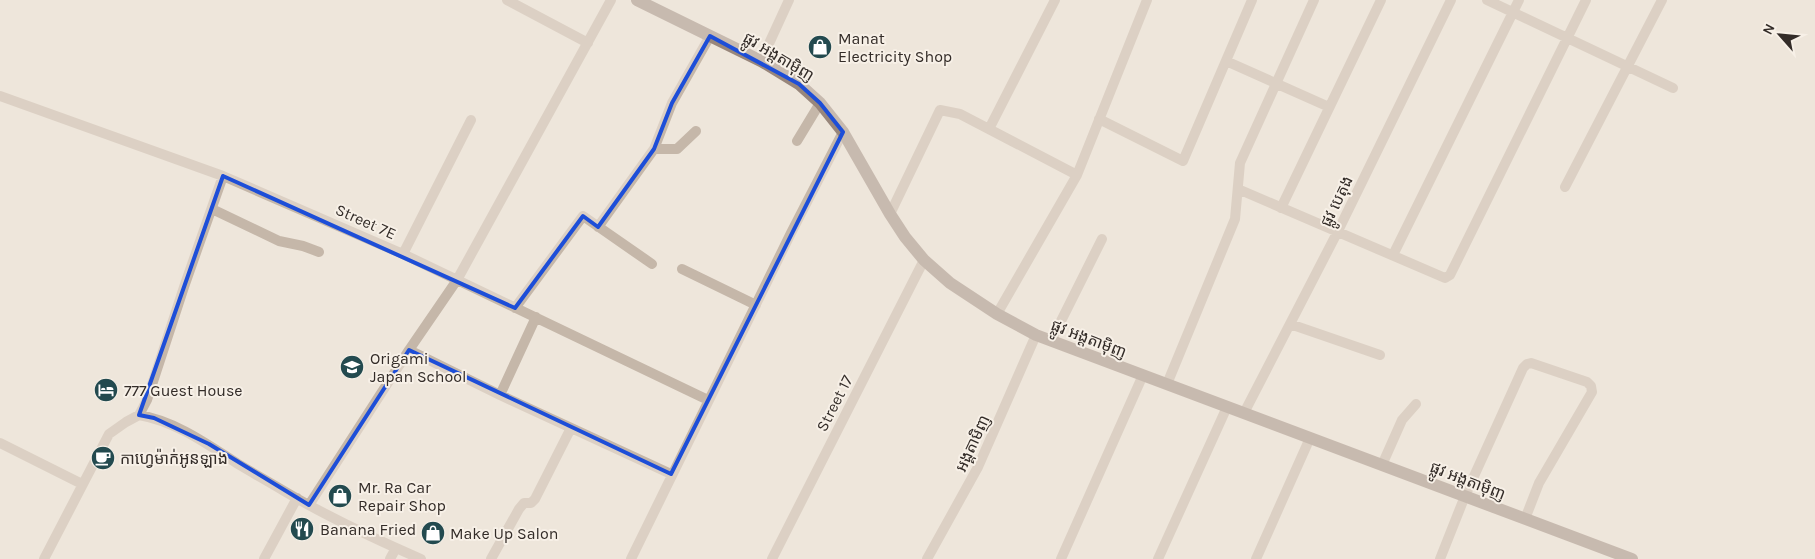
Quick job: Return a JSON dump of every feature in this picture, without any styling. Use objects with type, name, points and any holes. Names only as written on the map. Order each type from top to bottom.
[{"type":"street","points":[[507,0],[588,43]]},
{"type":"street","points":[[309,506],[409,350],[457,280],[611,0]]},
{"type":"street","name":"ផ្លូវ អង្តតាម៉ិញ","points":[[637,0],[760,61],[799,84],[820,103],[843,132],[905,238],[924,260],[950,284],[997,314],[1036,335],[1632,559]]},
{"type":"street","points":[[760,61],[790,0]]},
{"type":"street","points":[[989,129],[1055,0]]},
{"type":"street","points":[[997,314],[1077,175],[1148,0]]},
{"type":"street","points":[[1099,119],[1183,161],[1252,0]]},
{"type":"street","points":[[1167,384],[1235,220],[1240,163],[1314,0]]},
{"type":"street","points":[[1281,208],[1382,0]]},
{"type":"street","name":"ផ្លូវ បេតុង","points":[[1244,413],[1338,231],[1451,0]]},
{"type":"street","points":[[1487,0],[1673,88]]},
{"type":"street","points":[[1392,255],[1519,0]]},
{"type":"street","points":[[1238,189],[1338,231],[1441,278],[1445,278],[1450,275],[1586,0]]},
{"type":"street","points":[[1565,187],[1662,0]]},
{"type":"street","points":[[598,227],[654,149],[672,104],[710,36]]},
{"type":"street","points":[[1226,61],[1330,107]]},
{"type":"street","name":"Street 7E","points":[[0,96],[223,176],[403,254],[708,400]]},
{"type":"street","points":[[797,140],[820,103]]},
{"type":"street","points":[[890,214],[940,110],[960,114],[1077,175]]},
{"type":"street","points":[[403,254],[471,120]]},
{"type":"street","points":[[654,149],[677,149],[696,130]]},
{"type":"street","points":[[631,559],[708,400],[843,132]]},
{"type":"street","points":[[44,559],[110,434],[139,415],[147,400],[223,176]]},
{"type":"street","points":[[212,209],[279,241],[303,246],[319,252]]},
{"type":"street","points":[[515,308],[583,216],[652,264]]},
{"type":"street","points":[[1052,341],[1102,239]]},
{"type":"street","name":"Street 17","points":[[772,559],[924,260]]},
{"type":"street","points":[[682,269],[756,305]]},
{"type":"street","points":[[500,395],[536,317]]},
{"type":"street","points":[[1290,324],[1380,355]]},
{"type":"street","name":"អង្គតាមិញ","points":[[927,559],[978,467],[1036,335]]},
{"type":"street","points":[[409,350],[500,395],[672,474]]},
{"type":"street","points":[[1440,559],[1465,496],[1523,368],[1527,364],[1532,363],[1586,382],[1591,386],[1592,392],[1539,483],[1525,519]]},
{"type":"street","points":[[1062,559],[1143,375]]},
{"type":"street","points":[[1382,465],[1402,420],[1416,404]]},
{"type":"street","points":[[1158,559],[1227,407]]},
{"type":"street","points":[[139,415],[154,418],[209,444],[237,464],[309,506],[422,559]]},
{"type":"street","points":[[490,559],[519,509],[524,503],[531,504],[535,499],[571,428]]},
{"type":"street","points":[[1256,559],[1310,438]]},
{"type":"street","points":[[0,443],[82,484]]},
{"type":"street","points":[[264,559],[297,498]]},
{"type":"street","points":[[390,559],[396,548]]},
{"type":"highlighted area","points":[[710,36],[799,84],[820,103],[843,132],[671,474],[409,350],[309,505],[209,444],[154,418],[139,415],[223,176],[515,308],[583,216],[598,227],[654,149],[672,103]]},
{"type":"place","name":"Manat Electricity Shop","points":[[820,47]]},
{"type":"place","name":"Origami Japan School","points":[[352,367]]},
{"type":"place","name":"777 Guest House","points":[[106,390]]},
{"type":"place","name":"កាហ្វេម៉ាក់អូនឡាង","points":[[103,458]]},
{"type":"place","name":"Mr. Ra Car Repair Shop","points":[[340,496]]},
{"type":"place","name":"Banana Fried","points":[[302,529]]},
{"type":"place","name":"Make Up Salon","points":[[433,533]]}]
